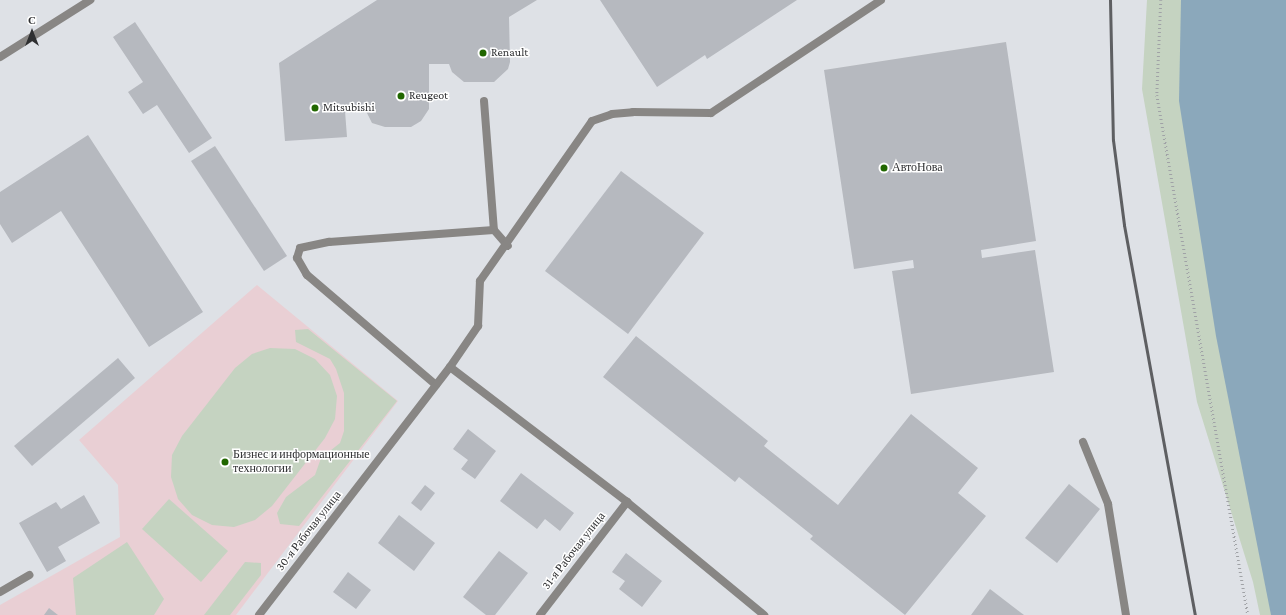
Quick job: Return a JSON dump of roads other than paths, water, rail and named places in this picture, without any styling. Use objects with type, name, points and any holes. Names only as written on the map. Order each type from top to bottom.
[{"type":"street","points":[[0,57],[90,0]]},
{"type":"street","name":"30-я Рабочая улица","points":[[259,615],[450,367],[478,326],[480,282],[508,246],[592,121],[612,114],[633,112],[711,113],[881,0]]},
{"type":"street","points":[[484,101],[494,230],[508,246]]},
{"type":"street","points":[[436,385],[307,276],[297,258],[300,248],[329,242],[494,230]]},
{"type":"street","points":[[450,367],[627,502],[764,615]]},
{"type":"street","points":[[1083,442],[1108,504],[1126,615]]},
{"type":"street","name":"31-я Рабочая улица","points":[[540,615],[627,502]]},
{"type":"street","points":[[0,592],[30,575]]},
{"type":"water","points":[[1181,0],[1286,0],[1286,615],[1271,615],[1216,336],[1179,101]]},
{"type":"railway","points":[[1110,0],[1113,140],[1124,225],[1195,615]]},
{"type":"place","name":"Renault","points":[[483,53]]},
{"type":"place","name":"Reugeot","points":[[401,96]]},
{"type":"place","name":"Mitsubishi","points":[[315,108]]},
{"type":"place","name":"АвтоНова","points":[[884,168]]},
{"type":"place","name":"Бизнес и информационные технологии","points":[[225,462]]}]
